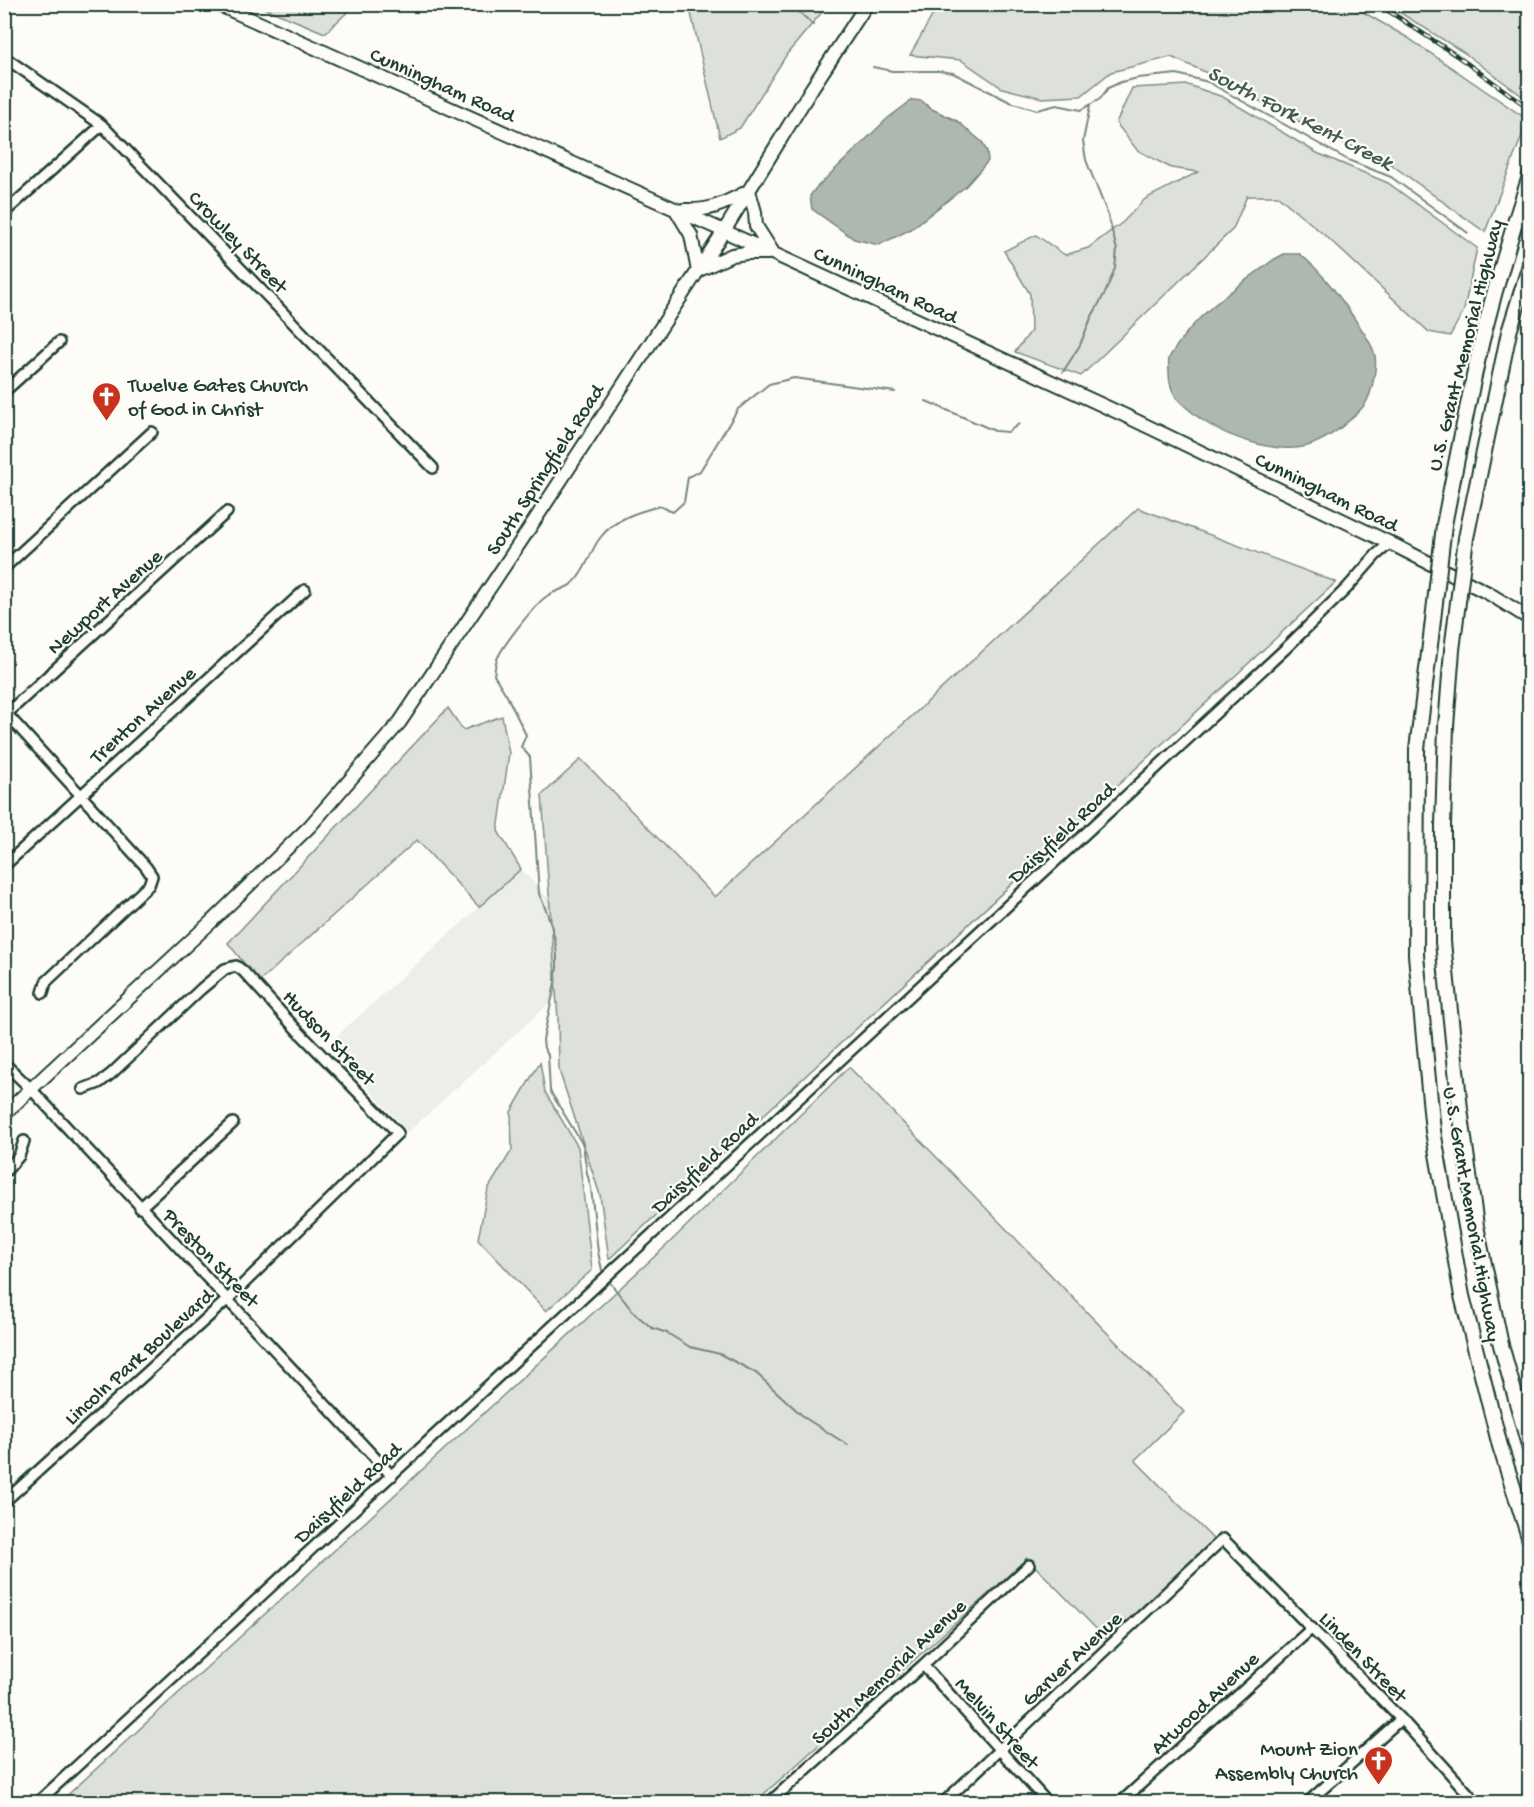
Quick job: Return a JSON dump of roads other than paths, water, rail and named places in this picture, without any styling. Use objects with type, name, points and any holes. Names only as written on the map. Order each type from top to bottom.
[{"type":"highway","name":"U.S. Grant Memorial Highway","points":[[1530,176],[1483,337],[1444,525],[1417,749],[1416,955],[1432,1131],[1462,1296],[1500,1446],[1530,1540]]},
{"type":"highway","name":"U.S. Grant Memorial Highway","points":[[1530,265],[1509,332],[1466,538],[1452,650],[1446,726],[1443,825],[1443,942],[1460,1109],[1476,1226],[1501,1345],[1530,1449]]},
{"type":"main road","name":"Cunningham Road","points":[[217,4],[773,253],[1126,416],[1390,543],[1488,593],[1530,619]]},
{"type":"main road","name":"South Springfield Road","points":[[4,1114],[211,922],[310,826],[400,722],[698,271],[867,4]]},
{"type":"main road","points":[[676,210],[702,210],[721,205],[749,191],[756,226],[773,253]]},
{"type":"main road","points":[[676,210],[691,235],[698,271],[732,255],[773,253]]},
{"type":"street","name":"Crowley Street","points":[[4,57],[102,125],[433,468]]},
{"type":"street","points":[[4,213],[102,125]]},
{"type":"street","points":[[4,392],[58,342]]},
{"type":"street","points":[[4,568],[152,432]]},
{"type":"street","name":"Newport Avenue","points":[[5,714],[228,512]]},
{"type":"street","name":"Daisyfield Road","points":[[38,1803],[1285,649],[1390,543]]},
{"type":"street","name":"Trenton Avenue","points":[[4,866],[305,590]]},
{"type":"street","points":[[5,714],[81,795],[152,876],[149,885],[46,982],[43,993]]},
{"type":"street","name":"Hudson Street","points":[[83,1089],[99,1083],[111,1074],[201,989],[225,969],[236,966],[398,1133]]},
{"type":"street","name":"Preston Street","points":[[4,1063],[31,1089],[392,1476]]},
{"type":"street","points":[[140,1208],[233,1123]]},
{"type":"street","name":"Lincoln Park Boulevard","points":[[4,1502],[228,1299],[398,1133]]},
{"type":"street","points":[[4,1173],[18,1156],[24,1141]]},
{"type":"street","name":"Linden Street","points":[[1223,1539],[1401,1719],[1476,1803]]},
{"type":"street","name":"Garver Avenue","points":[[944,1803],[1223,1539]]},
{"type":"street","name":"South Memorial Avenue","points":[[770,1803],[923,1665],[1029,1565]]},
{"type":"street","name":"Atwood Avenue","points":[[1121,1803],[1311,1628]]},
{"type":"street","name":"Melvin Street","points":[[923,1665],[1047,1803]]},
{"type":"street","points":[[1308,1803],[1401,1719]]},
{"type":"waterway","name":"South Fork Kent Creek","points":[[791,4],[813,25]]},
{"type":"waterway","name":"South Fork Kent Creek","points":[[873,67],[892,71],[953,73],[1010,102],[1037,110],[1057,105],[1081,110],[1100,99],[1108,88],[1138,78],[1177,74],[1208,82],[1348,160],[1391,177],[1468,233]]},
{"type":"waterway","points":[[1063,372],[1080,345],[1091,318],[1106,291],[1115,268],[1117,250],[1108,215],[1086,160],[1083,141],[1090,106]]},
{"type":"waterway","points":[[605,1275],[598,1252],[591,1188],[583,1145],[550,1091],[548,1055],[543,1040],[556,974],[555,938],[539,894],[530,757],[521,747],[526,735],[494,675],[496,661],[506,643],[535,607],[547,596],[572,584],[579,576],[597,543],[613,525],[635,513],[660,506],[673,512],[684,502],[688,477],[700,471],[738,409],[769,384],[794,378],[895,392]]},
{"type":"waterway","points":[[926,401],[995,431],[1008,432],[1019,424]]},
{"type":"waterway","points":[[608,1280],[634,1313],[652,1328],[667,1333],[690,1347],[720,1354],[756,1373],[805,1418],[848,1445]]},
{"type":"railway","points":[[1378,4],[1457,56],[1530,109]]},
{"type":"place","name":"Twelve Gates Church of God in Christ","points":[[107,422]]},
{"type":"place","name":"Mount Zion Assembly Church","points":[[1379,1786]]}]
